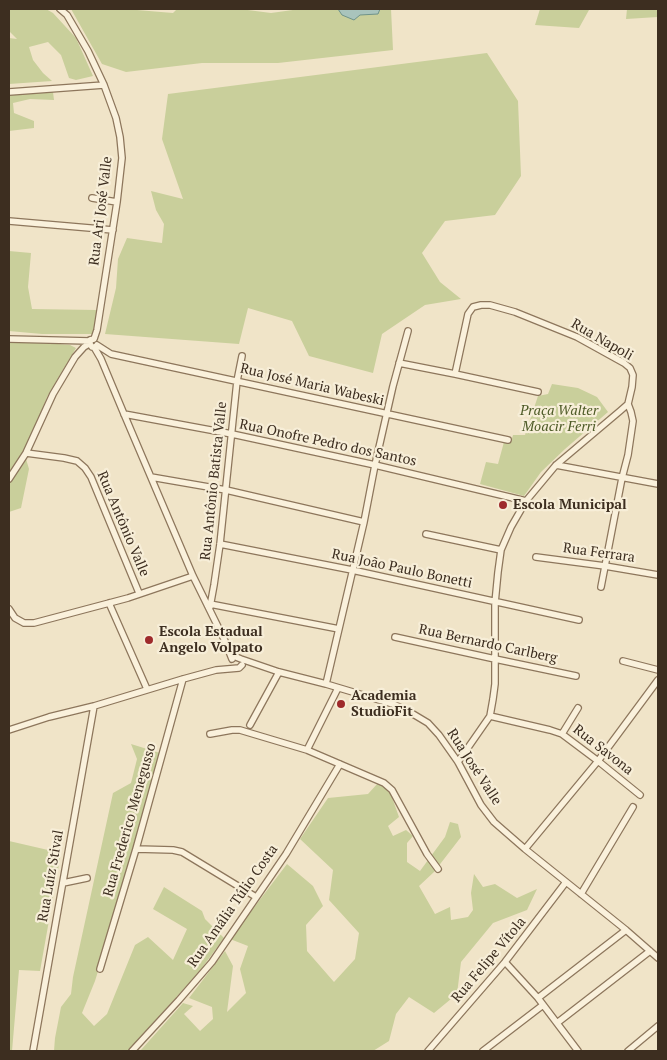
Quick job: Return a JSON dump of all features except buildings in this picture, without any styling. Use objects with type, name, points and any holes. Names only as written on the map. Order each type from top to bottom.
[{"type":"street","name":"Rua Ari José Valle","points":[[60,9],[78,33],[104,85],[116,118],[120,137],[122,158],[117,202],[97,330],[92,344]]},
{"type":"street","points":[[9,92],[104,85]]},
{"type":"street","points":[[92,198],[117,202]]},
{"type":"street","points":[[9,221],[113,230]]},
{"type":"street","name":"Rua Napoli","points":[[455,374],[468,314],[473,306],[480,305],[490,305],[515,312],[577,337],[630,368],[633,375],[628,404],[632,412],[633,421],[628,455],[601,587]]},
{"type":"street","points":[[326,684],[364,522],[375,465],[408,331]]},
{"type":"street","points":[[9,339],[80,341],[83,344],[92,344]]},
{"type":"street","points":[[92,344],[101,359],[193,576],[210,606],[236,662]]},
{"type":"street","points":[[9,479],[26,453],[53,394],[75,357],[92,344]]},
{"type":"street","name":"Rua José Maria Wabeski","points":[[92,344],[111,354],[508,440]]},
{"type":"street","points":[[101,359],[111,354]]},
{"type":"street","name":"Rua Antônio Batista Valle","points":[[210,606],[220,544],[237,381],[242,356]]},
{"type":"street","points":[[399,362],[538,392]]},
{"type":"street","points":[[458,762],[490,716],[495,684],[495,603],[501,550],[511,526],[526,501],[556,465],[628,404]]},
{"type":"street","name":"Rua Onofre Pedro dos Santos","points":[[124,414],[232,434],[375,465],[526,501]]},
{"type":"street","name":"Rua Antônio Valle","points":[[26,453],[77,461],[85,468],[91,477],[139,593]]},
{"type":"street","points":[[556,465],[658,484]]},
{"type":"street","points":[[152,477],[226,490],[364,522]]},
{"type":"street","points":[[426,534],[501,550]]},
{"type":"street","name":"Rua João Paulo Bonetti","points":[[220,544],[352,570],[495,603],[580,620]]},
{"type":"street","name":"Rua Ferrara","points":[[536,557],[658,575]]},
{"type":"street","points":[[9,609],[15,618],[24,623],[34,623],[109,603],[193,576]]},
{"type":"street","points":[[109,603],[147,689]]},
{"type":"street","points":[[210,606],[339,629]]},
{"type":"street","name":"Rua Bernardo Carlberg","points":[[395,637],[576,676]]},
{"type":"street","name":"Rua José Valle","points":[[9,730],[216,670],[236,662],[260,666],[393,704],[408,710],[428,723],[439,735],[458,762],[481,805],[494,822],[658,958]]},
{"type":"street","points":[[623,662],[658,670]]},
{"type":"street","points":[[250,725],[279,672]]},
{"type":"street","name":"Rua Frederico Menegusso","points":[[100,969],[136,849],[183,679]]},
{"type":"street","points":[[525,849],[598,761],[658,680]]},
{"type":"street","points":[[307,750],[338,688]]},
{"type":"street","name":"Rua Luíz Stival","points":[[33,1051],[94,706]]},
{"type":"street","points":[[562,734],[578,708]]},
{"type":"street","name":"Rua Savona","points":[[490,716],[562,734],[640,795]]},
{"type":"street","points":[[210,734],[240,730],[307,750],[384,783],[392,790],[438,869]]},
{"type":"street","name":"Rua Amália Túlio Costa","points":[[132,1051],[212,962],[286,854],[340,764]]},
{"type":"street","points":[[581,894],[633,807]]},
{"type":"street","points":[[136,849],[182,852],[256,897]]},
{"type":"street","points":[[63,883],[87,878]]},
{"type":"street","name":"Rua Felipe Vítola","points":[[428,1051],[505,962],[566,882]]},
{"type":"street","points":[[538,998],[626,930]]},
{"type":"street","points":[[557,1023],[650,951]]},
{"type":"street","points":[[505,962],[538,998],[575,1050]]},
{"type":"street","points":[[483,1051],[543,1005]]},
{"type":"street","points":[[628,1051],[658,1026]]},
{"type":"green space","points":[[9,9],[46,9],[53,13],[76,38],[93,76],[76,80],[69,78],[61,55],[48,42],[29,47],[33,60],[52,81],[9,84],[9,38],[17,39],[9,31]]},
{"type":"green space","points":[[71,9],[125,9],[173,13],[177,9],[240,9],[271,13],[300,9],[391,9],[393,50],[278,63],[202,63],[126,72],[102,64]]},
{"type":"green space","points":[[540,9],[589,10],[579,28],[535,25]]},
{"type":"green space","points":[[627,9],[658,9],[658,17],[626,19]]},
{"type":"green space","points":[[487,53],[518,101],[521,176],[495,215],[445,221],[422,253],[440,282],[461,299],[425,305],[382,334],[373,373],[309,356],[292,321],[248,308],[239,344],[105,334],[116,288],[118,259],[127,238],[162,243],[164,224],[156,210],[151,191],[183,199],[162,139],[168,94]]},
{"type":"green space","points":[[53,92],[54,100],[30,99],[13,103],[14,113],[34,121],[34,128],[9,131],[9,94]]},
{"type":"green space","points":[[9,251],[31,253],[28,287],[32,309],[97,310],[94,334],[42,334],[9,331]]},
{"type":"green space","points":[[9,340],[70,345],[76,348],[47,397],[24,452],[29,469],[21,508],[9,512]]},
{"type":"green space","name":"Praça Walter Moacir Ferri","points":[[552,384],[578,388],[597,397],[608,412],[541,472],[524,496],[480,484],[486,462],[498,464],[504,442],[511,442],[513,435],[525,435],[538,396],[548,394]]},
{"type":"green space","points":[[131,744],[160,753],[149,798],[107,942],[95,981],[82,1013],[94,1026],[107,1014],[135,945],[148,937],[173,960],[187,929],[153,909],[164,887],[202,911],[205,919],[224,938],[199,972],[128,1051],[54,1051],[61,1007],[71,994],[73,977],[113,793],[131,783],[137,759]]},
{"type":"green space","points":[[378,783],[389,789],[399,817],[388,826],[393,836],[406,830],[413,836],[407,843],[407,862],[420,871],[445,837],[450,822],[458,824],[461,837],[434,872],[419,886],[435,914],[450,907],[451,920],[468,917],[473,910],[471,893],[474,874],[483,887],[495,884],[517,898],[537,889],[527,910],[493,923],[461,962],[457,994],[434,1013],[409,997],[396,1014],[389,1041],[373,1051],[140,1051],[183,1003],[193,1006],[184,1014],[200,1031],[213,1019],[212,1007],[189,998],[225,951],[233,966],[227,1012],[246,993],[240,969],[248,946],[230,939],[287,864],[313,886],[323,906],[306,925],[307,951],[334,982],[355,959],[359,933],[329,900],[333,870],[300,839],[328,798],[368,794]]},
{"type":"green space","points":[[9,841],[61,853],[40,971],[19,970],[12,1051],[9,1051]]},
{"type":"water","points":[[338,9],[380,9],[378,14],[360,15],[354,20],[342,15]]},
{"type":"place","name":"Escola Municipal","points":[[503,505]]},
{"type":"place","name":"Escola Estadual Angelo Volpato","points":[[149,640]]},
{"type":"place","name":"Academia StudioFit","points":[[341,704]]}]
